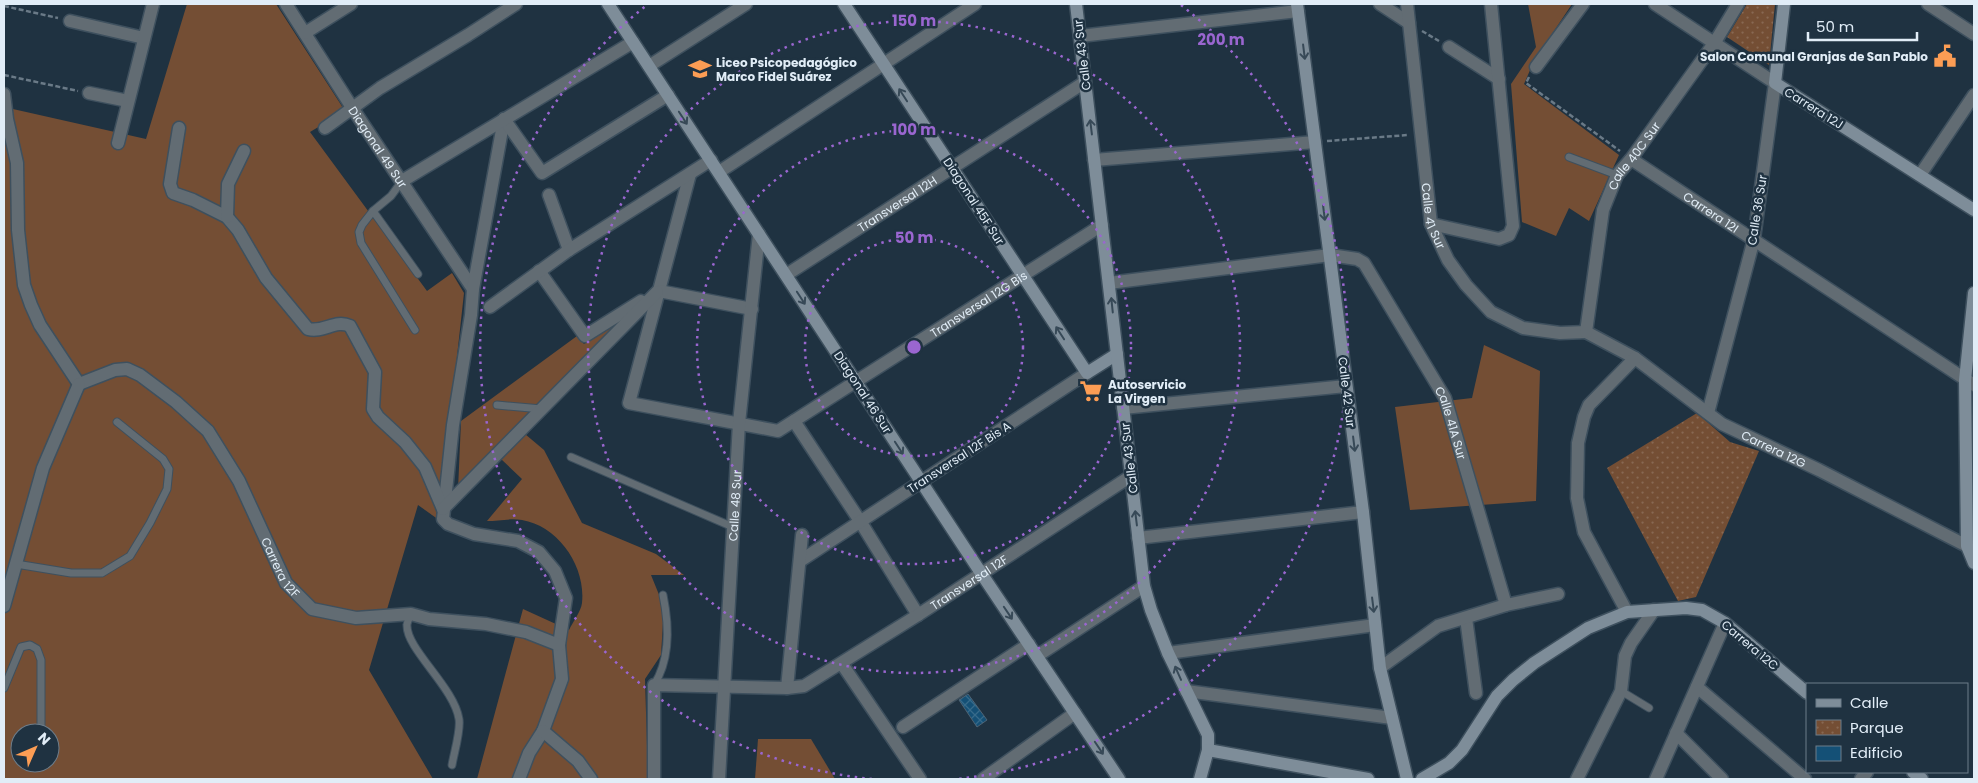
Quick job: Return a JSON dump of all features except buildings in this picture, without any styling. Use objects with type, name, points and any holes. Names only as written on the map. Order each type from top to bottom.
[{"type":"street","points":[[118,143],[153,4]]},
{"type":"street","name":"Diagonal 49 Sur","points":[[286,4],[473,290]]},
{"type":"street","points":[[305,34],[351,4]]},
{"type":"street","points":[[325,128],[380,88],[468,36],[516,4]]},
{"type":"street","name":"Diagonal 46 Sur","points":[[608,4],[981,573],[1119,779]]},
{"type":"street","points":[[649,66],[746,4]]},
{"type":"street","name":"Diagonal 45F Sur","points":[[844,4],[1087,373]]},
{"type":"street","points":[[719,172],[974,4]]},
{"type":"street","name":"Calle 43 Sur","points":[[1076,4],[1144,586],[1151,610],[1168,653],[1208,735],[1208,750],[1200,779]]},
{"type":"street","points":[[1380,4],[1409,23]]},
{"type":"street","name":"Calle 41 Sur","points":[[1407,4],[1431,224],[1448,260],[1466,285],[1491,312],[1523,328],[1560,333],[1586,332]]},
{"type":"street","points":[[1431,224],[1499,239],[1509,235],[1513,226],[1491,4]]},
{"type":"street","points":[[1536,67],[1583,4]]},
{"type":"street","name":"Carrera 12J","points":[[1655,4],[1974,210]]},
{"type":"street","name":"Calle 40C Sur","points":[[1586,332],[1603,210],[1617,175],[1631,159],[1714,42],[1738,4]]},
{"type":"street","name":"Calle 36 Sur","points":[[1708,412],[1754,240],[1784,4]]},
{"type":"street","points":[[1930,4],[1974,34]]},
{"type":"street","points":[[1080,36],[1298,7]]},
{"type":"street","name":"Calle 42 Sur","points":[[1298,7],[1380,668],[1407,779]]},
{"type":"street","points":[[70,21],[144,38]]},
{"type":"street","points":[[402,181],[633,42]]},
{"type":"street","points":[[1449,47],[1499,79]]},
{"type":"street","name":"Transversal 12H","points":[[786,275],[1085,82]]},
{"type":"street","points":[[89,93],[128,101]]},
{"type":"street","points":[[4,94],[7,119],[17,164],[18,230],[24,285],[40,325],[79,384],[43,468],[4,606]]},
{"type":"street","points":[[504,119],[542,173],[668,95]]},
{"type":"street","points":[[1920,175],[1974,95]]},
{"type":"street","points":[[504,119],[473,290],[471,315],[453,425],[444,519],[448,524],[474,534],[518,541],[540,552],[555,571],[566,598],[559,646],[562,679],[543,731],[529,753],[520,779]]},
{"type":"street","points":[[179,128],[170,184],[173,193],[227,216],[238,230],[266,278],[308,329],[317,331],[337,323],[350,326],[375,372],[373,409],[405,442],[425,467],[444,509]]},
{"type":"street","points":[[1094,160],[1315,142]]},
{"type":"street","points":[[227,216],[228,184],[244,151]]},
{"type":"street","name":"Carrera 12I","points":[[1631,159],[1970,383]]},
{"type":"street","points":[[490,307],[569,250],[711,160]]},
{"type":"street","points":[[690,174],[628,403],[739,424]]},
{"type":"street","points":[[549,195],[569,250]]},
{"type":"street","name":"Transversal 12G Bis","points":[[739,424],[778,431],[1102,224]]},
{"type":"street","name":"Calle 48 Sur","points":[[719,779],[739,424],[759,234]]},
{"type":"street","points":[[1109,283],[1330,255]]},
{"type":"street","name":"Calle 41A Sur","points":[[1330,255],[1357,259],[1364,263],[1445,398],[1506,605]]},
{"type":"street","points":[[539,271],[585,336],[659,291],[752,309]]},
{"type":"street","points":[[444,509],[659,291]]},
{"type":"street","points":[[1974,293],[1970,383],[1971,546],[1974,563]]},
{"type":"street","name":"Carrera 12G","points":[[1586,332],[1635,358],[1722,424],[1971,546]]},
{"type":"street","name":"Transversal 12F Bis A","points":[[800,561],[1117,354]]},
{"type":"street","points":[[1627,612],[1584,532],[1577,498],[1578,443],[1589,404],[1635,358]]},
{"type":"street","name":"Carrera 12F","points":[[79,384],[115,370],[127,369],[140,375],[176,402],[208,431],[239,481],[286,583],[312,609],[356,618],[411,614],[428,618],[486,624],[526,632],[559,646]]},
{"type":"street","points":[[1123,408],[1346,386]]},
{"type":"street","points":[[794,421],[918,615]]},
{"type":"street","name":"Transversal 12F","points":[[787,688],[804,686],[842,664],[1131,476]]},
{"type":"street","points":[[1138,538],[1362,512]]},
{"type":"street","points":[[654,779],[654,685],[787,688],[802,535]]},
{"type":"street","points":[[1037,656],[1144,586]]},
{"type":"street","points":[[1380,668],[1438,626],[1506,605],[1558,594]]},
{"type":"street","name":"Carrera 12C","points":[[1422,779],[1449,763],[1462,750],[1497,696],[1512,680],[1534,663],[1588,628],[1627,612],[1686,608],[1702,610],[1725,623],[1806,692]]},
{"type":"street","points":[[1578,779],[1621,691],[1625,656],[1634,638],[1654,610]]},
{"type":"street","points":[[1466,618],[1476,694]]},
{"type":"street","points":[[1656,779],[1725,623]]},
{"type":"street","points":[[1168,653],[1376,625]]},
{"type":"street","points":[[903,727],[1029,644]]},
{"type":"street","points":[[842,664],[920,779]]},
{"type":"street","points":[[1697,687],[1805,779]]},
{"type":"street","points":[[1186,692],[1392,718]]},
{"type":"street","points":[[983,779],[1075,713]]},
{"type":"street","points":[[543,731],[578,761],[591,779]]},
{"type":"street","points":[[1676,733],[1722,779]]},
{"type":"street","points":[[1208,750],[1368,779]]},
{"type":"lane","points":[[1570,158],[1617,175]]},
{"type":"lane","points":[[402,181],[390,196],[373,211],[362,225],[360,232],[361,243],[415,330]]},
{"type":"lane","points":[[373,211],[418,274]]},
{"type":"lane","points":[[497,405],[543,409]]},
{"type":"lane","points":[[16,564],[71,573],[102,573],[130,556],[167,490],[169,469],[163,459],[117,422]]},
{"type":"lane","points":[[572,457],[733,527]]},
{"type":"lane","points":[[654,685],[661,674],[667,640],[668,616],[663,595]]},
{"type":"lane","points":[[411,614],[407,625],[410,636],[418,651],[451,697],[460,720],[452,765]]},
{"type":"lane","points":[[4,688],[21,646],[30,645],[37,649],[41,660],[41,723]]},
{"type":"lane","points":[[1621,691],[1649,708]]},
{"type":"path","points":[[4,6],[70,21]]},
{"type":"path","points":[[1409,23],[1449,47]]},
{"type":"path","points":[[4,75],[89,93]]},
{"type":"path","points":[[1526,83],[1631,159]]},
{"type":"path","points":[[1315,142],[1420,134]]},
{"type":"green space","points":[[187,4],[276,4],[345,111],[310,132],[427,291],[452,273],[464,293],[439,520],[418,505],[369,670],[433,779],[4,779],[4,107],[146,139]]},
{"type":"green space","points":[[1528,4],[1572,4],[1534,61],[1524,84],[1619,155],[1589,221],[1569,208],[1556,236],[1522,222],[1511,84],[1536,47]]},
{"type":"green space","points":[[1747,4],[1775,4],[1769,65],[1727,37]]},
{"type":"green space","points":[[629,314],[458,490],[461,421],[577,336],[584,344]]},
{"type":"green space","points":[[1484,345],[1540,371],[1536,501],[1410,510],[1395,407],[1472,398]]},
{"type":"green space","points":[[1697,413],[1730,442],[1759,451],[1696,597],[1678,601],[1607,468]]},
{"type":"green space","points":[[525,434],[544,450],[582,523],[656,554],[684,575],[651,575],[664,607],[661,655],[645,679],[648,779],[477,779],[523,609],[569,630],[579,613],[582,603],[579,575],[567,550],[558,539],[547,530],[522,520],[487,521],[522,479],[501,459]]},
{"type":"green space","points":[[758,739],[811,739],[835,779],[755,779]]},
{"type":"place","name":"Salon Comunal Granjas de San Pablo","points":[[1945,56]]},
{"type":"place","name":"Liceo Psicopedagógico Marco Fidel Suárez","points":[[700,69]]},
{"type":"place","name":"Autoservicio La Virgen","points":[[1091,391]]}]
